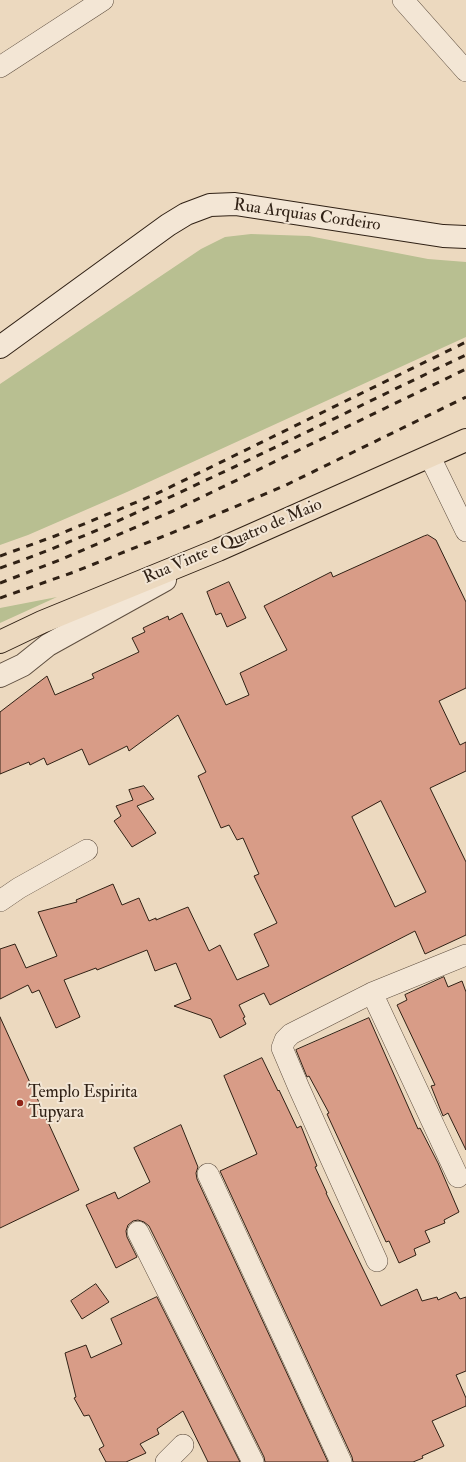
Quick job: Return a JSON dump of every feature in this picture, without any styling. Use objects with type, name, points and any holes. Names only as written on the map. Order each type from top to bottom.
[{"type":"main road","name":"Rua Arquias Cordeiro","points":[[0,347],[168,225],[186,214],[210,205],[235,204],[443,236],[466,237]]},
{"type":"main road","name":"Rua Vinte e Quatro de Maio","points":[[0,642],[42,622],[218,550],[466,440]]},
{"type":"main road","points":[[0,676],[23,665],[48,645],[218,550]]},
{"type":"street","points":[[0,67],[103,0]]},
{"type":"street","points":[[403,0],[466,71]]},
{"type":"street","points":[[430,457],[466,531]]},
{"type":"street","points":[[0,901],[19,888],[87,850]]},
{"type":"street","points":[[377,1261],[282,1048],[285,1040],[291,1034],[372,993],[466,955]]},
{"type":"street","points":[[372,993],[458,1177]]},
{"type":"street","points":[[208,1174],[341,1462]]},
{"type":"street","points":[[138,1232],[253,1462]]},
{"type":"street","points":[[166,1462],[183,1445]]},
{"type":"green space","points":[[251,234],[309,236],[428,259],[466,262],[466,337],[127,492],[28,535],[0,545],[0,384],[201,249],[225,237]]},
{"type":"green space","points":[[57,597],[0,623],[0,608]]},
{"type":"building","points":[[428,535],[436,540],[466,602],[466,688],[439,701],[460,745],[466,742],[466,771],[430,788],[466,862],[466,935],[425,954],[415,931],[270,1005],[264,993],[239,1005],[245,1017],[243,1018],[246,1024],[220,1038],[211,1019],[174,1006],[191,999],[176,963],[155,971],[147,950],[97,970],[96,968],[64,980],[80,1017],[56,1028],[39,990],[32,993],[28,985],[0,999],[0,949],[15,944],[26,968],[57,956],[38,912],[77,902],[76,900],[113,884],[122,905],[139,898],[149,921],[156,918],[156,920],[188,907],[209,951],[220,945],[237,980],[269,966],[254,934],[277,923],[254,876],[259,874],[243,838],[237,840],[229,825],[221,828],[198,776],[206,772],[178,715],[129,751],[127,746],[89,765],[82,749],[47,765],[44,758],[30,765],[29,762],[0,774],[0,712],[47,676],[55,695],[94,678],[92,674],[139,652],[132,638],[145,632],[143,628],[168,616],[169,620],[182,613],[226,705],[249,695],[240,673],[287,650],[264,606],[331,572],[333,577]],"holes":[[[381,801],[426,892],[395,907],[352,817]]]},
{"type":"building","points":[[229,582],[246,618],[227,627],[221,613],[216,615],[207,592]]},
{"type":"building","points":[[144,786],[154,799],[137,806],[156,833],[132,847],[114,821],[121,816],[116,806],[133,800],[129,790]]},
{"type":"building","points":[[444,977],[448,987],[462,981],[466,992],[466,1150],[448,1113],[443,1116],[431,1086],[435,1085],[397,1005],[407,1000],[405,995]]},
{"type":"building","name":"Templo Espirita Tupyara","points":[[0,1017],[79,1190],[0,1228]]},
{"type":"building","points":[[369,1018],[418,1129],[420,1128],[438,1163],[459,1212],[444,1220],[445,1223],[425,1231],[430,1242],[414,1249],[416,1255],[399,1263],[389,1241],[386,1242],[327,1114],[329,1113],[309,1076],[307,1077],[296,1050]]},
{"type":"building","points":[[262,1058],[297,1128],[301,1126],[317,1166],[315,1167],[326,1193],[381,1306],[417,1289],[422,1301],[437,1297],[438,1300],[456,1292],[460,1299],[466,1297],[466,1371],[456,1375],[466,1398],[466,1406],[432,1421],[444,1446],[422,1456],[423,1458],[413,1462],[353,1462],[220,1171],[257,1154],[224,1076]]},
{"type":"building","points":[[181,1125],[198,1167],[196,1173],[197,1179],[328,1462],[265,1462],[264,1457],[149,1226],[138,1220],[133,1221],[128,1225],[126,1231],[127,1237],[137,1257],[116,1268],[86,1205],[115,1192],[118,1199],[150,1182],[134,1148]]},
{"type":"building","points":[[96,1284],[109,1302],[82,1319],[71,1301]]},
{"type":"building","points":[[157,1297],[240,1462],[208,1462],[183,1411],[157,1429],[159,1434],[140,1444],[146,1453],[126,1462],[106,1462],[99,1449],[104,1446],[89,1415],[84,1416],[74,1398],[76,1397],[65,1353],[86,1345],[91,1358],[122,1344],[111,1319]]},
{"type":"railway","points":[[0,556],[55,536],[156,494],[466,342]]},
{"type":"railway","points":[[0,568],[71,541],[141,510],[466,355]]},
{"type":"railway","points":[[0,583],[60,560],[173,511],[466,369]]},
{"type":"railway","points":[[0,598],[74,572],[199,522],[286,485],[466,397]]},
{"type":"place","name":"Templo Espirita Tupyara","points":[[20,1103]]}]
